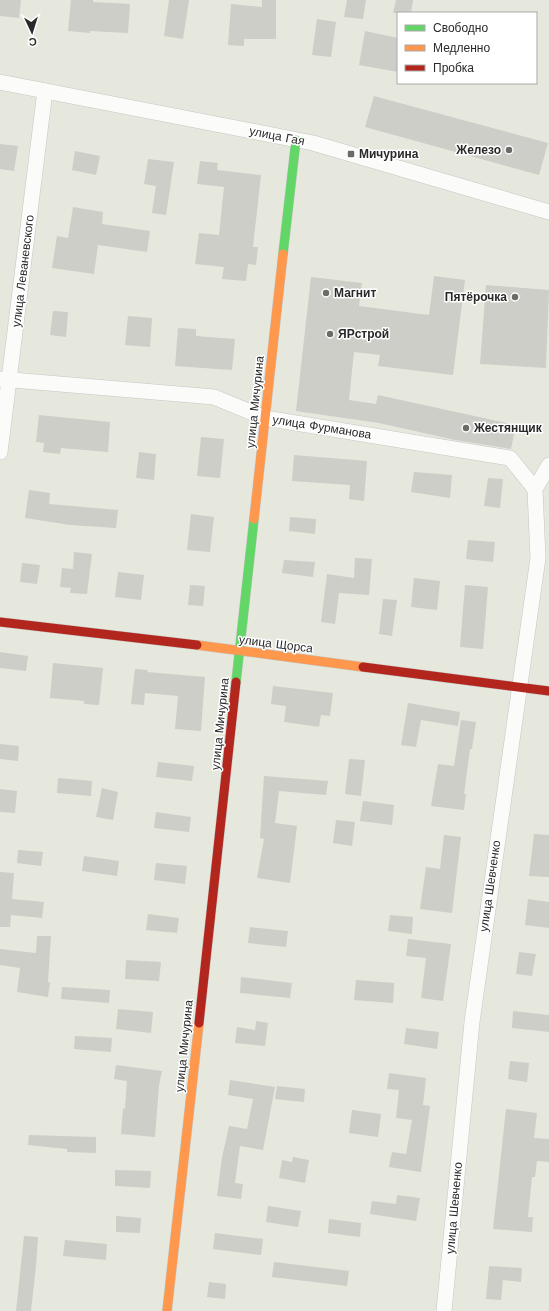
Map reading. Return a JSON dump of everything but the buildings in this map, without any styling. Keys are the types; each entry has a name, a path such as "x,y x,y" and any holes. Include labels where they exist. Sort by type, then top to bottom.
{"street":[{"name":"улица Гая","path":"0,82 296,140 549,212"},
{"name":"улица Леваневского","path":"0,452 4,379 45,91"},
{"name":"улица Мичурина","path":"167,1311 296,140"},
{"name":"улица Фурманова","path":"4,379 214,397 265,418 510,458 536,489"},
{"path":"536,489 549,465"},
{"name":"улица Шевченко","path":"444,1311 472,1022 518,687 538,558 536,489"},
{"name":"улица Щорса","path":"0,622 549,691"}],"traffic: fast":[{"path":"283,254 296,140"},
{"path":"236,682 254,519"}],"traffic: slow":[{"path":"254,519 283,254"},
{"path":"197,645 363,667"},
{"path":"167,1311 199,1023"}],"traffic: jam":[{"path":"0,622 197,645"},
{"path":"363,667 549,691"},
{"path":"199,1023 236,682"}],"place":[{"name":"Железо","path":"509,150"},
{"name":"Мичурина","path":"351,154"},
{"name":"Магнит","path":"326,293"},
{"name":"Пятёрочка","path":"515,297"},
{"name":"ЯРстрой","path":"330,334"},
{"name":"Жестянщик","path":"466,428"}]}
